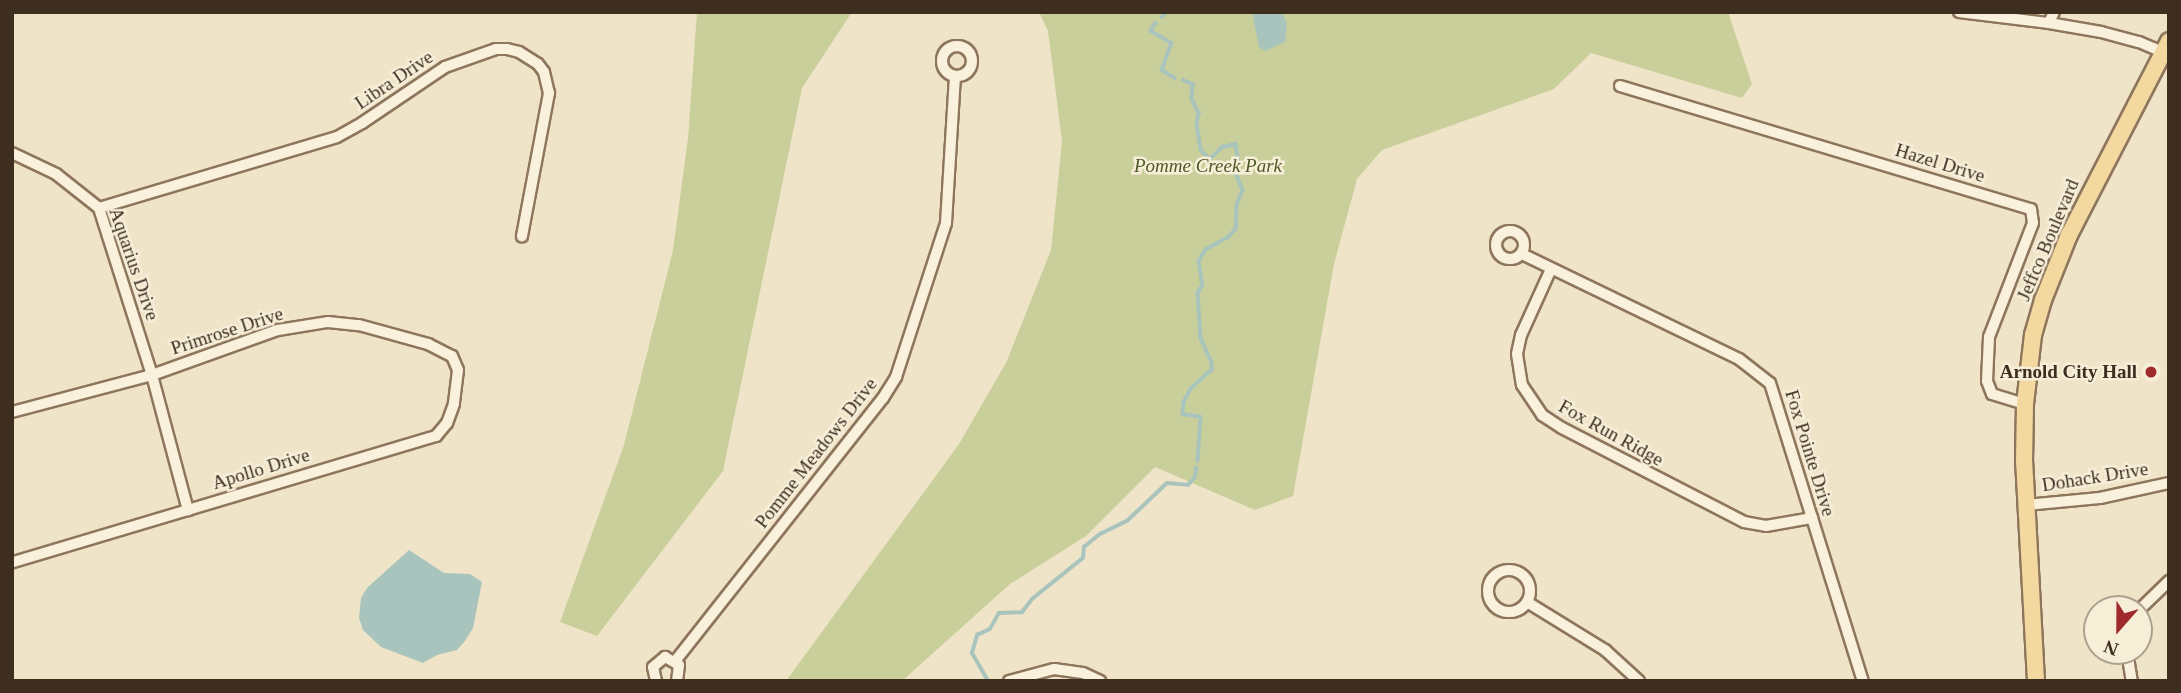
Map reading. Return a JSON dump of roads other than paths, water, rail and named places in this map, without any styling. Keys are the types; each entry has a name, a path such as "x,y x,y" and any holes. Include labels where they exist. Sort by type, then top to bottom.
{"main road":[{"name":"Jeffco Boulevard","path":"2036,681 2026,505 2025,404 2033,335 2056,264 2166,47"}],"street":[{"path":"1959,12 2049,23 2166,47"},
{"path":"2049,23 2054,12"},
{"name":"Libra Drive","path":"99,208 337,136 362,123 444,67 496,49 507,49 538,64 548,83 549,93 522,236"},
{"name":"Pomme Meadows Drive","path":"656,681 652,673 655,662 665,657 676,660 883,398 896,377 946,223 955,76"},
{"name":"Hazel Drive","path":"1620,86 2031,209 2033,223 1989,337 1987,381 1992,394 2025,404"},
{"name":"Aquarius Drive","path":"12,153 56,174 99,208 152,375 188,509"},
{"name":"Fox Pointe Drive","path":"1521,254 1740,359 1770,383 1863,681"},
{"name":"Fox Run Ridge","path":"1551,269 1521,335 1517,354 1522,385 1542,415 1605,451 1744,522 1766,526 1812,518"},
{"name":"Primrose Drive","path":"12,412 152,375 278,330 328,322 382,331 428,344 453,356"},
{"name":"Apollo Drive","path":"12,562 436,436 447,423 456,394 458,370 453,356"},
{"name":"Dohack Drive","path":"2026,505 2100,498 2169,482"},
{"path":"1512,570 1524,576 1530,589 1527,602 1510,612 1496,608 1488,597 1493,577 1512,570"},
{"path":"2153,596 2169,581"},
{"path":"1527,602 1605,650 1639,681"},
{"path":"676,660 681,670 677,681"},
{"path":"1009,681 1054,668 1083,673 1100,681"}],"water":[{"path":"1252,12 1282,12 1287,24 1285,42 1265,51 1259,47"},
{"path":"409,550 444,573 470,574 482,582 473,628 465,641 457,650 437,655 423,663 381,647 363,630 359,618 361,598 367,588"}],"waterway":[{"path":"1162,17 1166,12"},
{"path":"1156,23 1151,31 1172,43 1162,70 1175,78"},
{"path":"1183,80 1193,84 1192,99 1199,113 1197,124 1201,150 1210,159 1222,147 1236,144 1239,165 1236,173 1243,190 1237,205 1236,229 1229,237 1206,250 1199,261 1203,285 1198,293 1201,338 1212,363 1212,370 1191,389 1184,402 1183,414 1201,417 1198,461"},
{"path":"988,681 972,653 977,635 990,629 999,613 1022,612 1032,599 1083,558 1084,547 1100,534 1127,521 1167,483 1188,485 1195,477 1196,468"}],"place":[{"name":"Arnold City Hall","path":"2151,372"}],"park label":[{"name":"Pomme Creek Park","path":"1208,166"}]}
